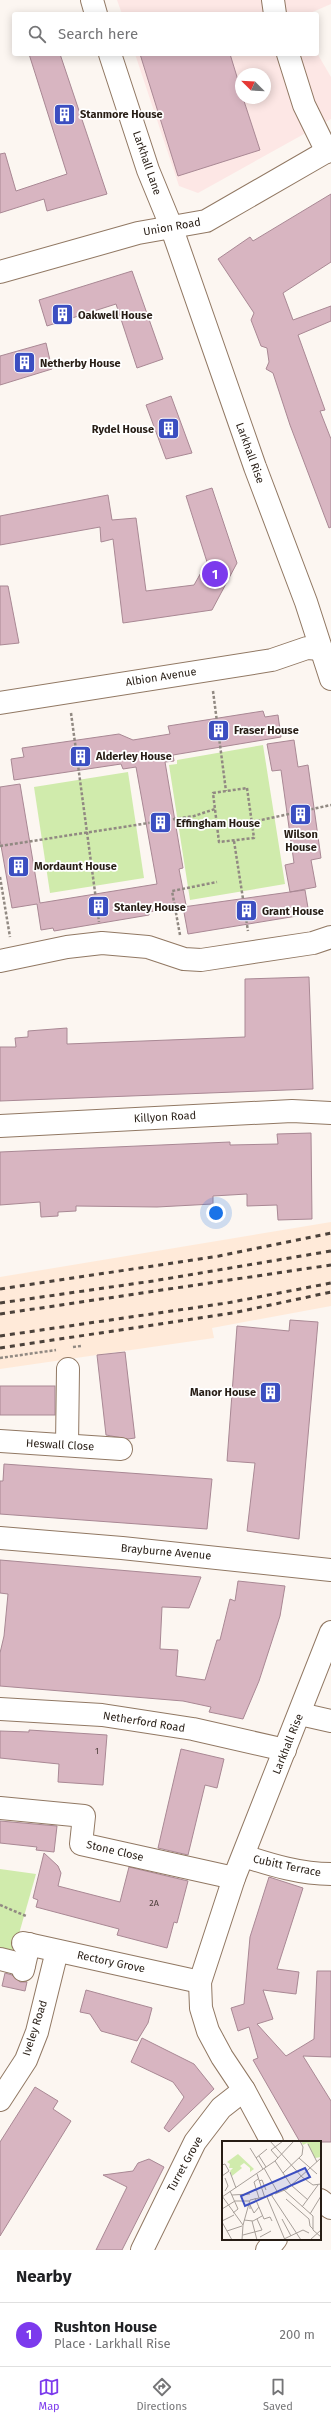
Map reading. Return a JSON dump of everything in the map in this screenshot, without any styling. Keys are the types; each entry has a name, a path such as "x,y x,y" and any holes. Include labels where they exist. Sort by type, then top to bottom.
{"street":[{"path":"92,0 95,12"},
{"path":"273,0 276,12"},
{"name":"Larkhall Lane","path":"111,56 148,170 171,226"},
{"path":"289,56 304,105 329,150"},
{"name":"Union Road","path":"0,272 138,233 213,218 329,150"},
{"name":"Larkhall Rise","path":"171,226 326,647 331,679"},
{"name":"Albion Avenue","path":"0,703 272,660 307,648 326,647"},
{"path":"7,960 67,947 102,943 148,947 184,959 201,960 313,943 331,937"},
{"name":"Killyon Road","path":"0,1126 292,1111 331,1113"},
{"path":"67,1359 67,1445"},
{"name":"Heswall Close","path":"0,1441 121,1448"},
{"name":"Brayburne Avenue","path":"0,1538 159,1551 331,1570"},
{"name":"Larkhall Rise","path":"244,1856 331,1632"},
{"name":"Netherford Road","path":"0,1709 102,1715 193,1730 285,1750"},
{"path":"300,1714 331,1720"},
{"name":"Stone Close","path":"0,1808 84,1816 81,1844 234,1878"},
{"path":"244,1856 234,1878 200,1982 201,2008 208,2031 222,2058 244,2090 271,2141"},
{"name":"Cubitt Terrace","path":"244,1856 302,1871 331,1874"},
{"name":"Rectory Grove","path":"0,1959 23,1968 26,1944 200,1982"},
{"name":"Iveley Road","path":"0,2100 26,2060 36,2032 57,1951"},
{"name":"Turret Grove","path":"142,2250 173,2183 195,2142 216,2113 244,2090"},
{"path":"321,2201 331,2208"},
{"path":"267,2250 275,2240"}],"path":[{"path":"214,669 213,690 226,791"},
{"path":"78,690 71,714 102,943"},
{"path":"247,788 254,838 219,842 212,793 226,791 247,788"},
{"path":"252,822 331,806"},
{"path":"0,846 194,816 215,809"},
{"path":"234,841 252,952"},
{"path":"0,877 7,960"},
{"path":"184,959 172,891 217,882"},
{"path":"67,1359 81,1346"},
{"path":"0,1358 59,1350"},
{"path":"0,1905 26,1916"}],"shaded area":[{"path":"117,0 331,0 331,4 313,12 121,12"},
{"path":"136,56 319,56 331,77 331,119 198,193 179,186"},
{"path":"331,1222 331,1306 212,1328 214,1338 0,1369 0,1277"}],"green space":[{"path":"263,745 285,884 190,900 169,765 177,764 177,760"},
{"path":"128,772 144,878 50,893 34,787"},
{"path":"0,1869 36,1874 9,1969 0,1967"}],"building":[{"name":"Stanmore House","path":"30,56 61,56 107,194 47,211 44,199 0,213 0,154 5,153 16,191 67,174"},
{"path":"141,56 231,56 235,70 235,104 245,104 260,150 178,176"},
{"path":"331,194 331,262 283,293 293,320 331,306 331,321 298,335 325,410 320,411 331,439 331,527 329,528 290,425 273,373 266,369 269,362 267,348 261,346 251,320 254,313 218,259 250,237 253,241"},
{"name":"Oakwell House","path":"132,271 163,359 137,368 116,304 47,326 39,300"},
{"name":"Netherby House","path":"46,343 52,369 0,385 0,356"},
{"name":"Rydel House","path":"171,396 192,453 166,459 146,405"},
{"path":"212,488 237,563 212,610 123,623 113,539 101,542 100,527 0,545 0,516 108,495 112,520 136,518 146,591 194,585 207,562 186,496"},
{"path":"0,586 8,586 19,643 0,645"},
{"path":"263,711 265,717 278,715 281,737 173,755 174,761 165,762 183,868 179,869 186,905 149,912 149,915 54,931 53,928 41,930 37,904 12,908 0,840 0,787 20,784 40,903 157,884 136,767 123,769 121,764 14,780 11,759 24,757 22,748 119,734 133,740 170,734 168,726"},
{"name":"Wilson House","path":"294,740 298,767 308,765 321,858 311,860 316,887 290,892 285,865 294,863 281,770 272,771 267,744"},
{"name":"Grant House","path":"305,890 309,914 188,934 183,907"},
{"path":"309,977 313,1089 0,1101 0,1047 16,1047 15,1038 28,1037 28,1031 67,1028 67,1044 245,1037 245,979"},
{"path":"311,1133 312,1219 278,1220 277,1205 247,1206 247,1194 213,1196 213,1204 157,1207 76,1206 76,1211 58,1212 58,1216 41,1217 40,1202 0,1205 0,1152 230,1142 230,1145 278,1144 277,1134"},
{"name":"Manor House","path":"290,1320 318,1322 299,1539 247,1531 255,1463 227,1461 237,1326 289,1331"},
{"path":"125,1352 135,1438 128,1439 106,1435 97,1355"},
{"path":"0,1386 55,1386 55,1415 0,1415"},
{"path":"4,1464 212,1479 207,1529 0,1514 0,1481 3,1481"},
{"path":"0,1560 201,1577 189,1608 162,1607 160,1649 178,1650 176,1676 205,1680 217,1640 220,1640 230,1599 235,1601 238,1581 285,1586 280,1616 259,1681 243,1719 209,1712 211,1707 183,1701 0,1686 0,1653 4,1636 8,1594 0,1593"},
{"path":"29,1730 107,1735 103,1785 58,1782 59,1764 0,1758 0,1731 29,1732"},
{"path":"181,1749 224,1759 217,1788 205,1785 188,1855 158,1848"},
{"path":"0,1821 57,1826 54,1852 36,1850 37,1847 0,1843"},
{"path":"44,1853 58,1866 61,1873 58,1886 120,1902 129,1867 188,1881 177,1923 174,1922 167,1948 117,1935 119,1929 36,1907 38,1900 33,1898"},
{"path":"269,1877 303,1888 277,1969 299,1972 296,1994 263,1990 273,2019 257,2024 286,2056 314,2039 317,1971 331,1971 331,2057 303,2056 331,2101 331,2142 299,2141 253,2060 258,2058 249,2027 238,2031 231,2008 244,2004 250,1937"},
{"path":"5,1973 12,1975 20,1982 27,1982 25,1991 2,1986"},
{"path":"86,1990 152,2008 148,2023 137,2041 101,2031 90,2014 80,2012"},
{"path":"142,2038 194,2064 214,2089 169,2132 164,2128 184,2097 173,2082 131,2062"},
{"path":"35,2087 58,2101 53,2109 71,2121 0,2236 0,2142"},
{"path":"149,2159 164,2167 122,2250 96,2250 127,2187 103,2175 133,2171 138,2163"}],"railway":[{"path":"0,1289 219,1256 331,1233"},
{"path":"0,1303 153,1281 331,1251"},
{"path":"0,1314 331,1265"},
{"path":"0,1336 227,1303 331,1283"},
{"path":"0,1348 233,1313 331,1292"}],"place":[{"name":"Stanmore House","path":"64,114"},
{"name":"Oakwell House","path":"63,315"},
{"name":"Netherby House","path":"25,363"},
{"name":"Rydel House","path":"169,429"},
{"name":"Rushton House","path":"215,574"},
{"name":"Fraser House","path":"218,730"},
{"name":"Alderley House","path":"80,756"},
{"name":"Wilson House","path":"301,814"},
{"name":"Effingham House","path":"161,823"},
{"name":"Mordaunt House","path":"19,866"},
{"name":"Stanley House","path":"99,907"},
{"name":"Grant House","path":"246,911"},
{"name":"Manor House","path":"271,1392"}]}
